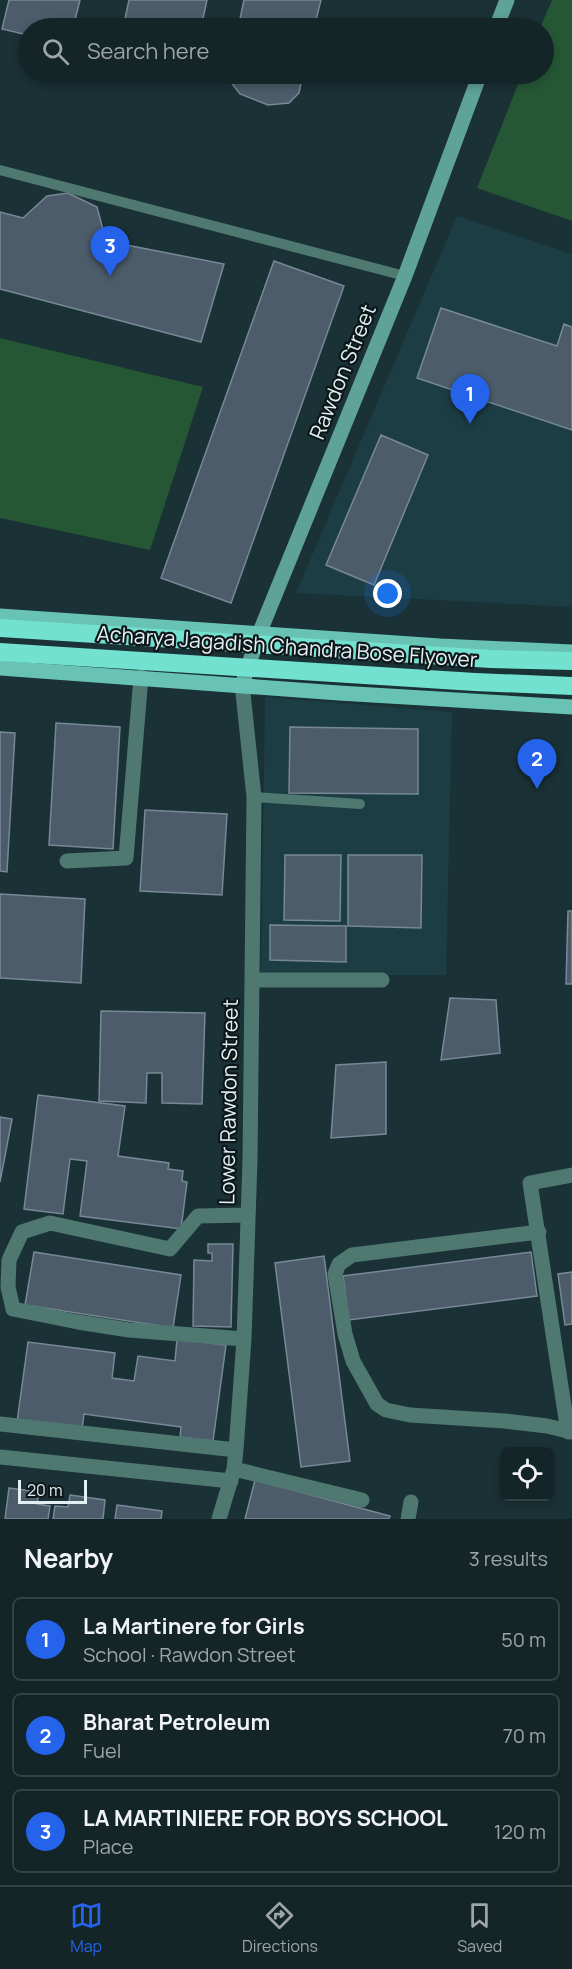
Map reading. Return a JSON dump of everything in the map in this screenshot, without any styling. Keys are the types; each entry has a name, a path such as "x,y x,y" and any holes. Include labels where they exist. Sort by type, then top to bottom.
{"highway":[{"name":"Acharya Jagadish Chandra Bose Flyover","path":"0,628 479,658 572,661"},
{"name":"Acharya Jagadish Chandra Bose Flyover","path":"0,652 572,686"}],"main road":[{"path":"0,615 440,646 572,652"},
{"path":"0,668 242,684 339,693 572,707"}],"street":[{"path":"500,18 507,0"},
{"name":"Rawdon Street","path":"242,684 259,633 405,276 476,84"},
{"path":"67,861 126,858 141,677"},
{"name":"Lower Rawdon Street","path":"219,1519 232,1475 236,1450 244,1339 248,1215 254,797 242,684"},
{"path":"253,980 382,980"},
{"path":"539,1232 352,1255 339,1264 335,1274 345,1334 353,1361 377,1404 386,1410 410,1415 505,1421 547,1426 570,1432 539,1232 530,1183 572,1175"},
{"path":"244,1339 129,1329 13,1309 9,1287 9,1260 22,1232 50,1223 170,1249 198,1216 248,1215"},
{"path":"0,1424 236,1450"},
{"path":"0,1457 232,1475 362,1500"},
{"path":"408,1519 411,1502"}],"lane":[{"path":"0,170 405,276"},
{"path":"254,797 360,804"}],"shaded area":[{"path":"457,216 572,254 572,607 296,593"},
{"path":"265,697 452,712 446,975 261,975"}],"green space":[{"path":"552,0 572,0 572,221 477,188 518,84 554,84 554,18 544,18"},
{"path":"0,338 203,387 150,550 0,518"}],"building":[{"path":"9,0 80,0 76,18 18,18 18,33 2,29"},
{"path":"129,0 207,0 203,18 125,18"},
{"path":"244,0 321,0 316,18 240,18"},
{"path":"232,84 301,84 299,93 289,103 268,105 240,94"},
{"path":"68,193 97,207 106,241 224,264 201,342 0,289 0,212 23,218 47,196"},
{"path":"274,261 344,286 231,603 161,578"},
{"path":"441,308 557,346 564,324 572,327 572,430 417,378"},
{"path":"381,435 428,455 374,585 326,565"},
{"path":"56,723 120,727 113,849 49,845"},
{"path":"290,727 418,729 418,794 289,793"},
{"path":"0,732 15,733 7,872 0,871"},
{"path":"145,810 227,814 222,895 140,891"},
{"path":"285,855 341,855 340,921 284,920"},
{"path":"348,855 422,855 421,928 348,926"},
{"path":"0,894 85,899 81,983 0,978"},
{"path":"568,911 572,911 572,984 566,984"},
{"path":"270,925 346,926 346,962 270,960"},
{"path":"450,998 496,1000 500,1053 441,1060"},
{"path":"101,1011 205,1013 202,1104 162,1103 162,1073 147,1073 146,1103 99,1101"},
{"path":"386,1062 386,1134 331,1138 336,1065"},
{"path":"38,1095 125,1106 118,1156 169,1163 168,1169 183,1171 182,1181 187,1182 181,1229 80,1216 87,1161 70,1159 63,1214 24,1209"},
{"path":"0,1117 12,1119 0,1182"},
{"path":"208,1244 233,1244 231,1327 193,1326 194,1260 212,1261 212,1253 208,1253"},
{"path":"34,1252 181,1275 173,1328 25,1305"},
{"path":"531,1252 537,1296 349,1320 343,1276"},
{"path":"324,1256 350,1461 301,1467 275,1263"},
{"path":"572,1272 572,1324 565,1325 558,1274"},
{"path":"177,1339 226,1345 213,1441 180,1437 181,1427 84,1414 82,1430 17,1422 28,1342 115,1353 112,1378 134,1381 138,1356 175,1361"},
{"path":"255,1480 390,1516 389,1519 245,1519"},
{"path":"9,1488 39,1492 37,1504 50,1506 48,1519 5,1519"},
{"path":"70,1495 105,1500 103,1519 53,1519 55,1506 68,1507"},
{"path":"117,1505 162,1511 161,1519 115,1519"}],"place":[{"name":"LA MARTINIERE FOR BOYS SCHOOL","path":"110,276"},
{"name":"La Martinere for Girls","path":"470,424"},
{"name":"Bharat Petroleum","path":"537,789"}]}
